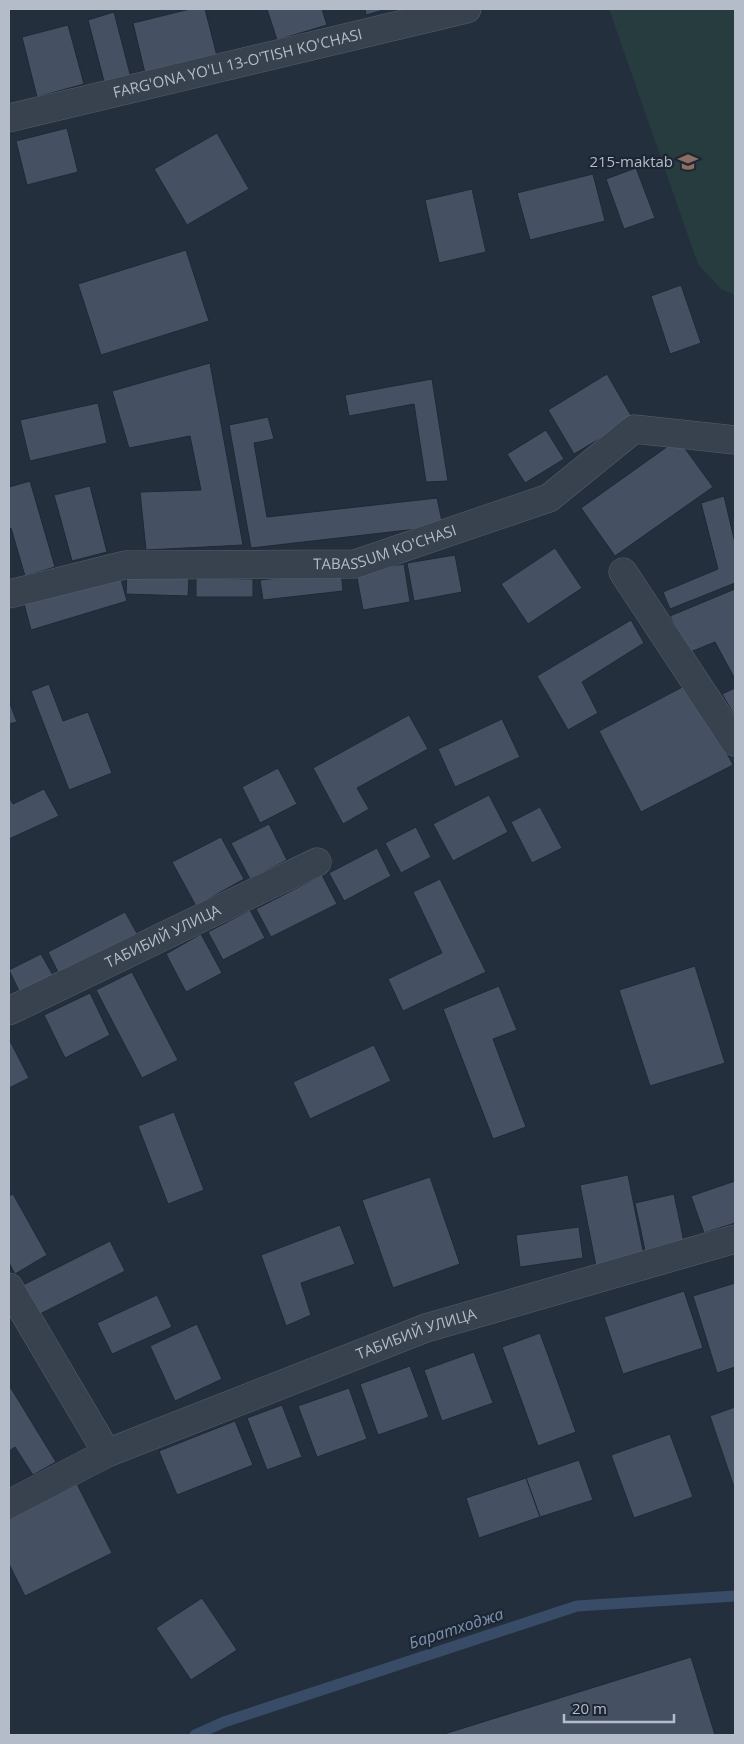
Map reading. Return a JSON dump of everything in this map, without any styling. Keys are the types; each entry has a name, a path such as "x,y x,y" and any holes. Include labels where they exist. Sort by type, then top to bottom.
{"street":[{"name":"FARG'ONA YO'LI 13-O'TISH KO'CHASI","path":"9,118 467,9"},
{"name":"TABASSUM KO'CHASI","path":"9,594 125,565 355,564 549,498 634,429 735,440"},
{"path":"623,572 735,742"},
{"name":"ТАБИБИЙ УЛИЦА","path":"9,1011 317,862"},
{"name":"ТАБИБИЙ УЛИЦА","path":"9,1504 108,1453 426,1328 735,1239"},
{"path":"9,1287 108,1453"}],"green space":[{"name":"215-maktab","path":"609,9 735,9 735,295 721,289 698,264"}],"building":[{"path":"190,9 205,9 217,56 145,73 133,23"},
{"path":"267,9 322,9 327,25 277,40"},
{"path":"365,9 387,9 366,15"},
{"path":"114,12 131,78 105,85 88,20"},
{"path":"68,25 84,84 37,97 22,37"},
{"path":"67,128 78,172 27,185 16,141"},
{"path":"217,133 249,189 187,225 154,169"},
{"path":"636,168 655,218 624,229 606,179"},
{"path":"593,174 605,221 530,240 517,193"},
{"path":"472,189 486,252 439,263 425,200"},
{"path":"186,250 209,321 101,355 78,284"},
{"path":"681,285 701,343 670,354 651,296"},
{"path":"210,363 243,545 146,550 140,492 201,490 190,436 129,448 112,391"},
{"path":"607,374 633,419 574,454 548,410"},
{"path":"432,379 448,481 426,482 414,404 349,416 345,395"},
{"path":"98,403 107,443 30,461 20,420"},
{"path":"268,417 274,439 254,443 267,517 437,498 443,526 251,548 229,425"},
{"path":"546,430 564,459 525,483 507,454"},
{"path":"678,439 713,487 615,556 581,508"},
{"path":"30,481 55,567 25,576 11,528 9,529 9,487"},
{"path":"90,486 107,552 72,561 54,495"},
{"path":"724,496 735,543 735,583 670,609 663,592 718,569 701,503"},
{"path":"555,548 582,588 528,624 501,584"},
{"path":"455,555 462,592 414,601 407,563"},
{"path":"404,564 410,602 363,610 356,572"},
{"path":"341,571 343,591 263,600 260,580"},
{"path":"119,572 127,601 31,630 23,600"},
{"path":"127,574 189,576 188,596 126,594"},
{"path":"196,578 253,579 253,597 196,597"},
{"path":"735,589 735,679 715,642 688,653 670,616"},
{"path":"631,620 644,643 582,682 598,713 568,730 537,676"},
{"path":"690,683 733,765 641,812 599,731"},
{"path":"49,684 63,721 88,712 112,773 69,790 31,691"},
{"path":"735,688 735,716 722,694"},
{"path":"9,701 17,722 9,724"},
{"path":"409,715 428,749 357,788 369,809 343,824 313,768"},
{"path":"502,719 520,757 455,787 438,749"},
{"path":"278,768 297,804 260,823 242,787"},
{"path":"44,789 59,816 9,839 9,797 13,804"},
{"path":"489,795 508,832 453,861 433,824"},
{"path":"540,807 562,848 532,863 511,822"},
{"path":"269,824 287,860 250,879 231,843"},
{"path":"416,827 431,857 401,873 385,843"},
{"path":"221,837 244,879 196,906 172,862"},
{"path":"377,848 391,876 344,901 329,873"},
{"path":"322,875 337,904 271,937 256,909"},
{"path":"440,879 486,972 403,1011 388,979 442,953 413,892"},
{"path":"250,910 265,938 223,960 208,932"},
{"path":"125,912 138,935 60,976 48,952"},
{"path":"201,934 222,973 186,992 166,954"},
{"path":"41,954 55,979 22,997 9,970"},
{"path":"695,966 725,1063 650,1086 619,990"},
{"path":"132,972 178,1060 142,1078 96,990"},
{"path":"499,986 517,1030 493,1039 526,1127 493,1139 443,1009"},
{"path":"90,993 110,1035 65,1058 44,1015"},
{"path":"9,1039 29,1078 9,1088"},
{"path":"374,1045 391,1081 310,1119 293,1082"},
{"path":"174,1112 204,1190 168,1204 138,1126"},
{"path":"628,1175 644,1256 596,1266 580,1185"},
{"path":"430,1177 460,1264 393,1288 362,1200"},
{"path":"735,1181 735,1223 704,1233 691,1196"},
{"path":"13,1194 47,1255 15,1274 9,1263 9,1196"},
{"path":"674,1194 685,1247 646,1255 635,1203"},
{"path":"340,1225 355,1264 301,1283 311,1315 286,1326 261,1255"},
{"path":"579,1227 583,1258 520,1267 516,1235"},
{"path":"110,1241 125,1271 38,1315 23,1285"},
{"path":"735,1283 735,1367 717,1373 693,1296"},
{"path":"684,1291 703,1348 623,1374 604,1317"},
{"path":"157,1295 172,1327 112,1354 97,1323"},
{"path":"197,1324 222,1379 175,1401 150,1346"},
{"path":"540,1333 576,1432 538,1446 502,1347"},
{"path":"474,1352 493,1403 442,1421 424,1370"},
{"path":"410,1366 429,1417 378,1435 360,1384"},
{"path":"9,1385 56,1462 33,1475 15,1447 9,1451"},
{"path":"349,1388 367,1439 317,1457 298,1406"},
{"path":"282,1405 302,1457 267,1470 247,1418"},
{"path":"735,1407 735,1490 710,1416"},
{"path":"235,1421 253,1465 177,1495 159,1451"},
{"path":"670,1434 693,1497 634,1518 611,1455"},
{"path":"579,1460 593,1500 540,1517 526,1478"},
{"path":"526,1478 540,1517 479,1538 466,1498"},
{"path":"77,1484 112,1553 25,1596 9,1564 9,1519"},
{"path":"202,1598 237,1650 191,1680 156,1628"},
{"path":"691,1657 715,1735 441,1735"}],"waterway":[{"name":"Баратходжа","path":"195,1735 224,1722 577,1606 735,1596"}],"place":[{"name":"215-maktab","path":"688,162"}]}
